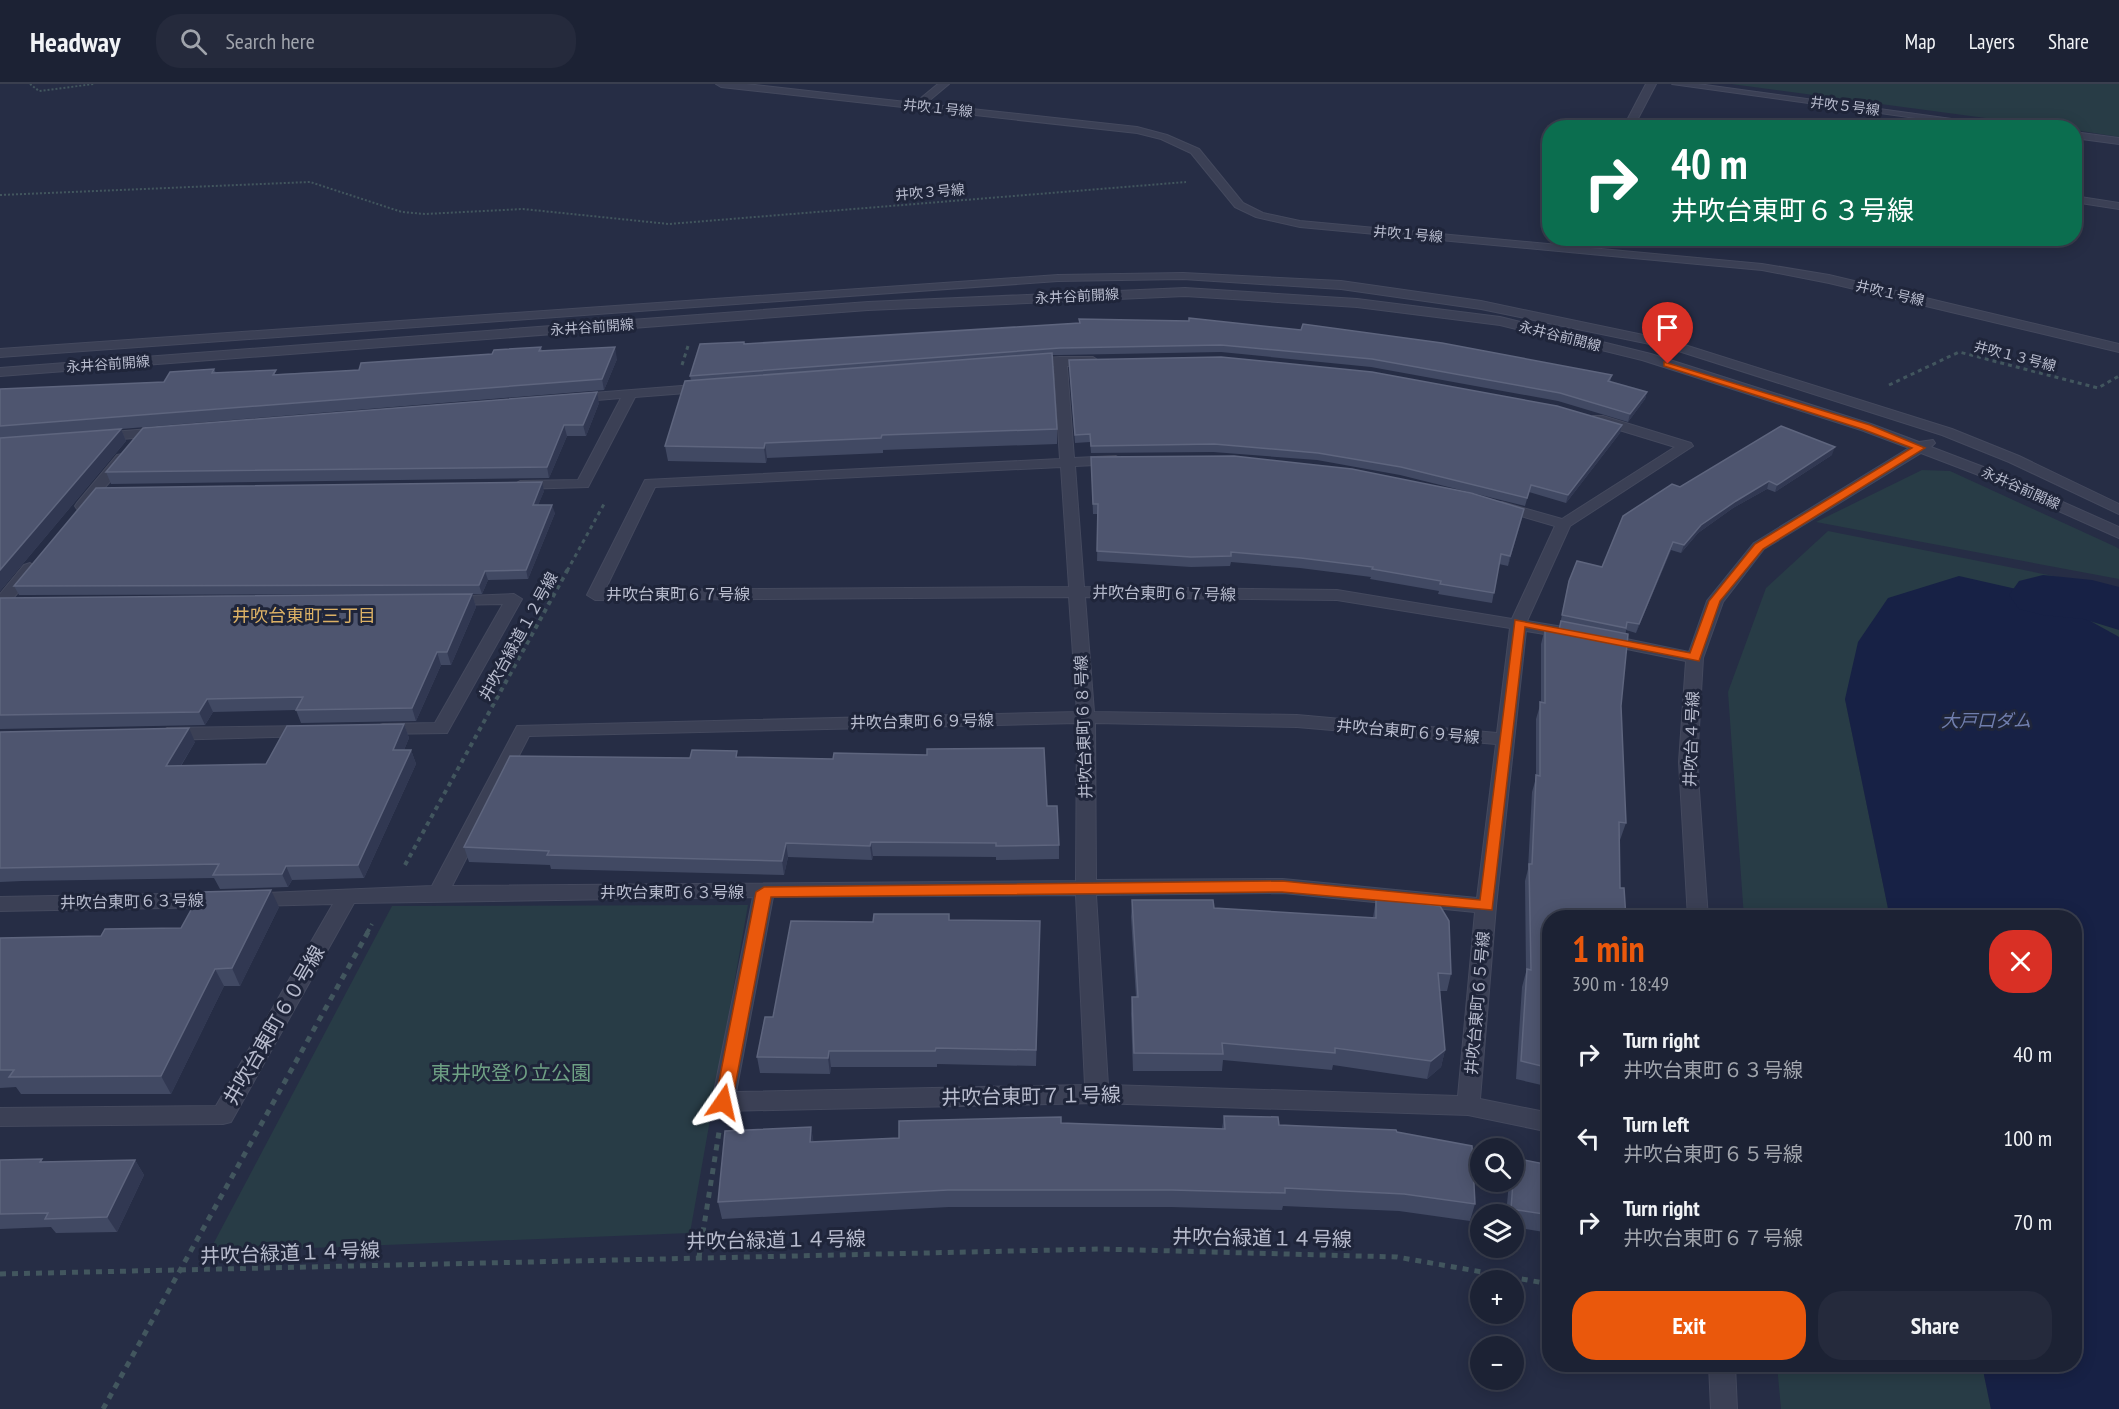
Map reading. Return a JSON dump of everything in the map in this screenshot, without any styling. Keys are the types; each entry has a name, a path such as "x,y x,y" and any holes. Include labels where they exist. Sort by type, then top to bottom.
{"street":[{"name":"井吹１号線","path":"722,84 1137,130 1164,137 1195,151 1239,205 1260,214 1300,224 1542,242"},
{"path":"918,105 944,84"},
{"path":"1632,120 1651,84"},
{"name":"井吹５号線","path":"1677,84 1952,120"},
{"path":"2082,136 2119,141"},
{"path":"2082,201 2119,206"},
{"name":"井吹１号線","path":"1583,246 1762,267 1829,279 2119,348"},
{"name":"永井谷前開線","path":"0,353 1046,279 1183,276 1341,285 1481,305 1672,345 1947,432 2014,459 2119,510"},
{"name":"永井谷前開線","path":"0,372 868,306 1185,292 1357,303 1500,321 1646,357 1866,427 1981,471 2119,533"},
{"path":"1012,365 1106,360"},
{"name":"井吹台東町６８号線","path":"1060,361 1069,460 1075,592 1086,717 1086,888 1097,1094"},
{"path":"558,400 717,387"},
{"path":"500,485 583,484 630,394"},
{"path":"1484,500 1564,524 1686,446 1579,413"},
{"path":"83,438 178,430"},
{"name":"井吹台４号線","path":"1697,910 1688,762 1695,658 1715,601 1759,546 1947,432"},
{"path":"74,516 142,433"},
{"name":"井吹台東町６７号線","path":"1127,460 1069,460 650,483 595,595 1075,592 1337,595 1519,622 1695,658"},
{"path":"96,489 119,489"},
{"name":"井吹台東町６５号線","path":"1468,1106 1486,906 1519,622 1564,524"},
{"path":"0,603 38,559"},
{"path":"370,731 441,729 514,599 431,600"},
{"path":"0,603 25,602"},
{"name":"井吹台東町６９号線","path":"438,893 523,730 1086,717 1298,721 1504,739"},
{"path":"155,734 322,732"},
{"name":"井吹台東町６３号線","path":"0,904 438,893 1282,886 1486,906"},
{"path":"723,1102 764,892"},
{"name":"井吹台東町６０号線","path":"0,1117 223,1115 347,897"},
{"name":"井吹台東町７１号線","path":"723,1102 1097,1094 1468,1106 1542,1121"},
{"path":"1722,1372 1725,1409"}],"path":[{"path":"30,84 39,91 94,84"},
{"name":"井吹３号線","path":"0,195 310,182 402,212 425,214 522,209 669,224 1219,180"},
{"path":"670,390 675,384 697,319"},
{"name":"井吹１３号線","path":"1886,387 1959,352 2098,388 2119,376"},
{"name":"井吹台緑道１２号線","path":"103,1409 607,500"},
{"path":"699,1257 723,1102"},
{"name":"井吹台緑道１４号線","path":"0,1275 699,1257 1101,1250 1397,1257 1542,1283"}],"green space":[{"path":"1731,84 2119,84 2119,137 2082,131 2082,120 2000,120"},
{"path":"1922,470 1950,471 2116,547 2119,549 2119,579 1816,522"},
{"path":"1828,531 2119,589 2119,637 2043,595 1845,699 1888,910 1743,910 1728,692 1766,588"},
{"name":"東井吹登り立公園","path":"748,905 690,1233 209,1252 392,906"},
{"path":"1778,1372 1983,1372 1991,1409 1781,1409"}],"water":[{"name":"大戸口ダム","path":"1959,576 2043,595 2119,637 2119,1409 1991,1409 1983,1372 2082,1372 2082,910 1888,910 1845,699 1858,642 1888,598"}],"building":[{"path":"1189,318 1301,330 1303,324 1442,343 1612,375 1608,381 1647,392 1630,414 1560,393 1372,359 1221,345 1060,348 690,376 700,344 744,342 744,344 1080,323 1079,319 1189,321"},
{"path":"541,347 539,351 615,347 602,379 0,426 0,389 164,382 170,372 214,369 212,373 276,370 273,375 359,370 361,363 492,354 494,350"},
{"path":"1052,353 1057,429 882,435 881,438 765,443 764,448 665,446 685,381"},
{"path":"1221,357 1372,372 1557,406 1622,425 1568,495 1531,485 1527,498 1401,467 1318,453 1214,444 1091,446 1090,434 1075,435 1069,360"},
{"path":"597,392 583,425 564,425 547,467 106,472 143,428"},
{"path":"1781,426 1835,447 1777,485 1769,481 1736,501 1701,525 1684,545 1673,542 1639,624 1627,622 1626,628 1562,615 1569,581 1577,561 1602,567 1623,516 1672,484 1680,487"},
{"path":"121,429 0,570 0,438"},
{"path":"1234,456 1352,469 1471,493 1524,509 1510,556 1501,554 1494,593 1440,584 1441,581 1372,569 1373,567 1301,558 1231,552 1231,556 1191,557 1097,551 1098,504 1093,504 1091,457"},
{"path":"542,482 533,505 552,505 526,570 485,571 479,585 14,586 96,488"},
{"path":"472,594 447,652 437,652 412,708 296,710 303,697 207,699 199,712 0,715 0,598"},
{"path":"1561,621 1628,634 1621,706 1626,823 1619,822 1620,888 1624,888 1625,910 1542,910 1542,1066 1521,1061 1527,969 1531,970 1529,864 1532,864 1536,775 1540,776 1540,702 1545,703 1545,628 1559,630"},
{"path":"404,724 393,750 411,750 358,865 286,866 282,874 213,875 219,864 0,868 0,732 189,728 166,766 266,764 287,726"},
{"path":"1044,748 1047,806 1057,806 1059,845 996,846 996,843 871,842 870,846 786,843 782,861 547,855 549,851 464,847 510,756 690,758 692,750 737,751 736,757 833,759 834,753 927,755 927,749"},
{"path":"271,890 232,968 215,969 161,1076 9,1077 14,1070 0,1070 0,938 101,936 105,929 181,928 201,892"},
{"path":"1376,899 1440,906 1449,921 1451,974 1438,973 1445,1050 1431,1061 1335,1048 1335,1053 1222,1043 1223,1054 1134,1053 1132,997 1138,997 1132,900 1213,900 1214,908 1376,918"},
{"path":"874,914 949,914 949,920 1040,921 1036,1050 936,1048 935,1051 829,1051 828,1058 757,1057 765,1017 773,1017 791,921 873,922"},
{"path":"1224,1116 1278,1117 1279,1125 1396,1130 1470,1146 1470,1192 1474,1192 1475,1204 1404,1194 1285,1188 1285,1193 1172,1190 948,1190 718,1202 725,1131 811,1127 810,1142 899,1138 899,1121 1061,1117 1061,1123 1225,1129"},
{"path":"42,1159 40,1162 135,1160 107,1217 45,1219 48,1213 0,1214 0,1160"},
{"path":"1524,1160 1542,1163 1542,1214 1524,1211 1524,1204 1511,1204 1512,1192 1524,1192"}],"waterway":[{"path":"2043,595 2092,600 2119,609"}],"district":[{"name":"井吹台東町三丁目","path":"304,616"}],"route":[{"path":"723,1102 764,892 1282,886 1486,906 1519,622 1695,658 1715,601 1759,546 1920,448 1866,427 1668,364"}]}
